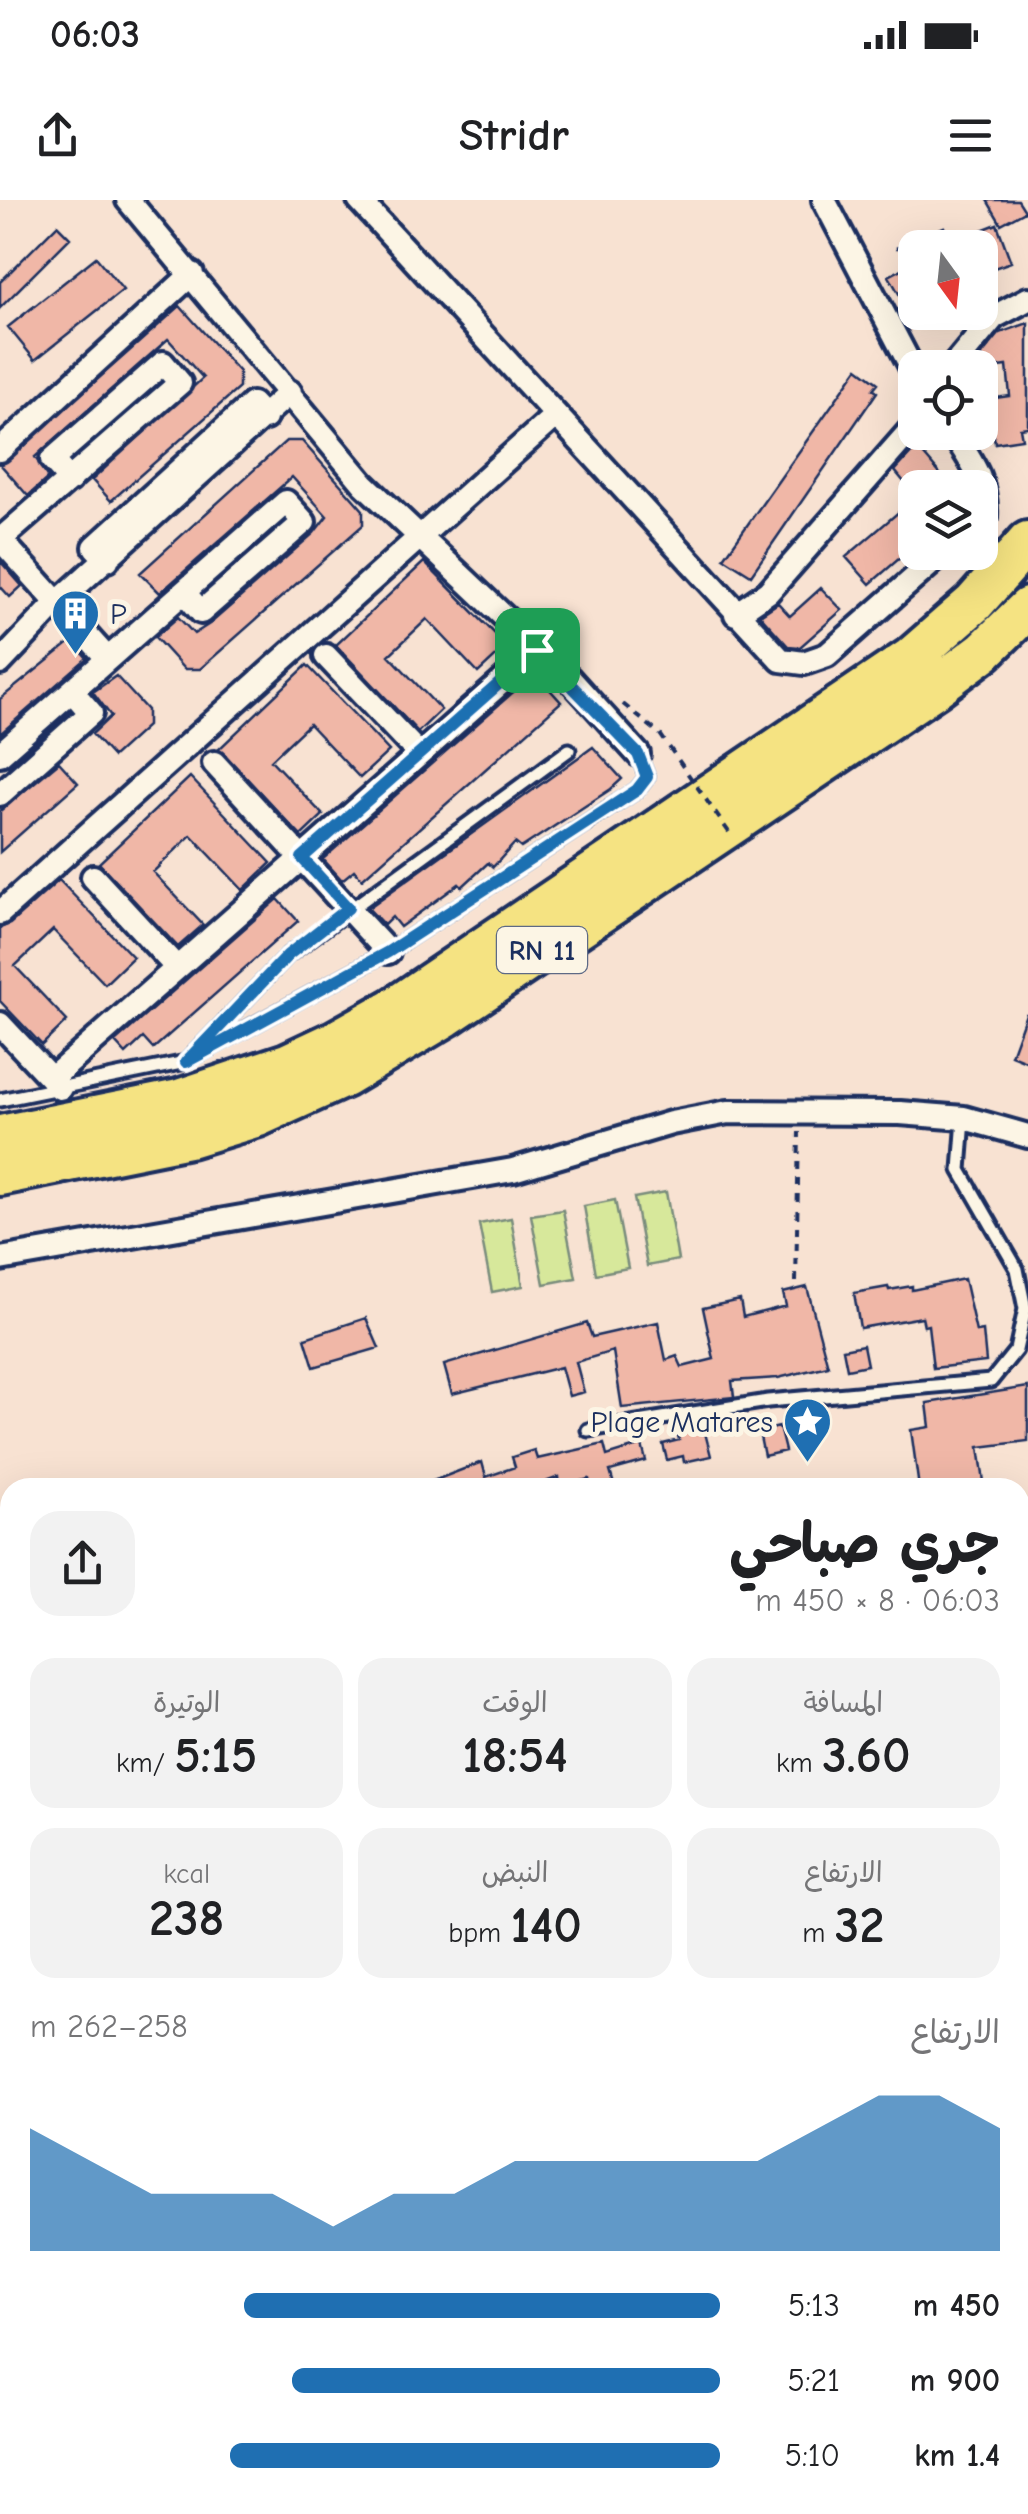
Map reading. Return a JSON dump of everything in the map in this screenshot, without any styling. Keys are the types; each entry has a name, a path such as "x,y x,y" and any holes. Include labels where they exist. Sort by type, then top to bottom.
{"highway":[{"name":"RN 11","path":"0,1136 132,1111 226,1087 287,1064 393,1010 912,658 974,603 1028,542"},
{"name":"RN 11","path":"0,1175 189,1137 258,1116 344,1077 446,1016 936,687 984,651 1028,608"}],"street":[{"path":"128,200 364,484 537,650 638,754"},
{"path":"358,200 781,660 804,662 827,655 924,570"},
{"path":"824,200 902,350"},
{"path":"0,450 192,274"},
{"path":"967,350 994,317 1028,299"},
{"path":"70,480 52,460 162,363 180,383 70,480 0,539 107,658"},
{"path":"3,655 290,392"},
{"path":"0,912 556,416"},
{"path":"736,614 768,592 898,444"},
{"path":"0,754 286,502 304,522 201,612 184,592"},
{"path":"0,1024 56,1084 177,968 537,650"},
{"path":"326,656 420,754"},
{"path":"0,794 92,713 72,691"},
{"path":"214,763 388,952"},
{"path":"93,877 177,968"},
{"path":"0,1259 513,1170 709,1115 800,1111 964,1118 1028,1136"}],"lane":[{"path":"186,1062 288,955 569,750"},
{"path":"0,1100 56,1084 186,1062 388,952 637,790 647,777 638,754"},
{"path":"588,1430 768,1401 991,1381 1016,1350 1025,1309 1017,1269 960,1170 964,1118"}],"path":[{"path":"616,699 660,734 733,838"},
{"path":"796,1282 800,1111"}],"green space":[{"path":"666,1192 678,1260 647,1266 634,1198"},
{"path":"615,1200 628,1268 596,1274 584,1206"},
{"path":"563,1210 576,1278 544,1284 531,1215"},
{"path":"511,1218 523,1286 492,1292 479,1224"}],"building":[{"path":"987,200 1018,200 1025,211 1001,224"},
{"path":"997,224 1011,262 998,267 998,230 982,230"},
{"path":"57,225 70,238 0,308 0,282"},
{"path":"96,257 123,290 35,360 8,327"},
{"path":"898,271 898,292 889,276"},
{"path":"180,306 239,372 239,388 111,501 92,480 203,378 168,339 35,457 48,478 28,496 1,465"},
{"path":"1028,323 1028,427 1020,428 1022,439 998,443 998,398 1010,396 1007,366 998,367 998,350 986,350 1000,333"},
{"path":"858,368 878,383 873,389 877,392 751,575 724,558"},
{"path":"286,441 302,441 363,510 363,525 200,669 184,669 155,637 178,617 194,634 211,623 314,533 327,516 292,477 160,593 140,573"},
{"path":"914,450 920,450 937,470 898,470 898,475 895,471"},
{"path":"898,513 898,560 870,584 846,557"},
{"name":"P","path":"0,561 22,586 10,597 0,586"},
{"path":"424,562 507,646 478,673 427,619 389,655 441,710 418,732 336,645"},
{"path":"821,588 842,610 800,647 788,646 760,615 778,603 790,616"},
{"path":"72,641 87,658 0,734 0,699"},
{"path":"307,665 389,751 360,778 309,724 271,760 323,815 301,836 219,749"},
{"path":"535,673 561,702 362,879 354,870 342,880 323,859"},
{"path":"116,676 147,710 147,726 113,757 92,734 111,716 93,692"},
{"path":"593,747 622,779 611,789 521,848 515,843 493,867 488,863 462,887 459,884 400,927 392,917 384,925 368,908"},
{"path":"59,762 78,783 0,852 0,811"},
{"path":"190,777 271,863 243,890 191,835 153,872 203,925 178,947 99,863"},
{"path":"59,880 133,957 105,984 53,930 15,966 67,1021 42,1045 0,1001 0,928 10,924"},
{"path":"278,899 298,921 153,1049 143,1038 126,1054 115,1042"},
{"path":"1028,1014 1028,1062 1011,1055"},
{"path":"964,1279 976,1332 983,1331 986,1362 933,1368 928,1325 924,1326 922,1317 860,1328 854,1293 888,1287 889,1290 912,1286 912,1290"},
{"path":"807,1287 828,1366 778,1378 732,1381 734,1397 622,1408 613,1351 576,1362 584,1392 569,1396 561,1367 452,1394 444,1365 587,1323 592,1337 658,1322 666,1360 677,1356 682,1367 714,1359 703,1308 740,1300 743,1317 786,1306 783,1293"},
{"path":"366,1318 379,1348 314,1367 305,1338"},
{"path":"863,1345 867,1365 847,1369 843,1349"},
{"path":"1028,1387 1028,1441 979,1447 983,1478 918,1478 911,1430 930,1427 927,1403"},
{"path":"702,1421 711,1456 684,1462 683,1456 667,1460 663,1444 679,1440 676,1427"},
{"path":"779,1427 785,1451 764,1456 759,1432"},
{"path":"604,1444 607,1456 642,1445 646,1461 610,1471 612,1478 441,1478 482,1462 486,1477 515,1467 512,1457 534,1450 537,1459"}],"place":[{"name":"P","path":"75,656"},
{"name":"Plage Matares","path":"808,1464"}],"route":[{"path":"537,650 638,754 647,777 637,790 388,952 186,1062 288,955 348,908 302,858 537,650"}]}
